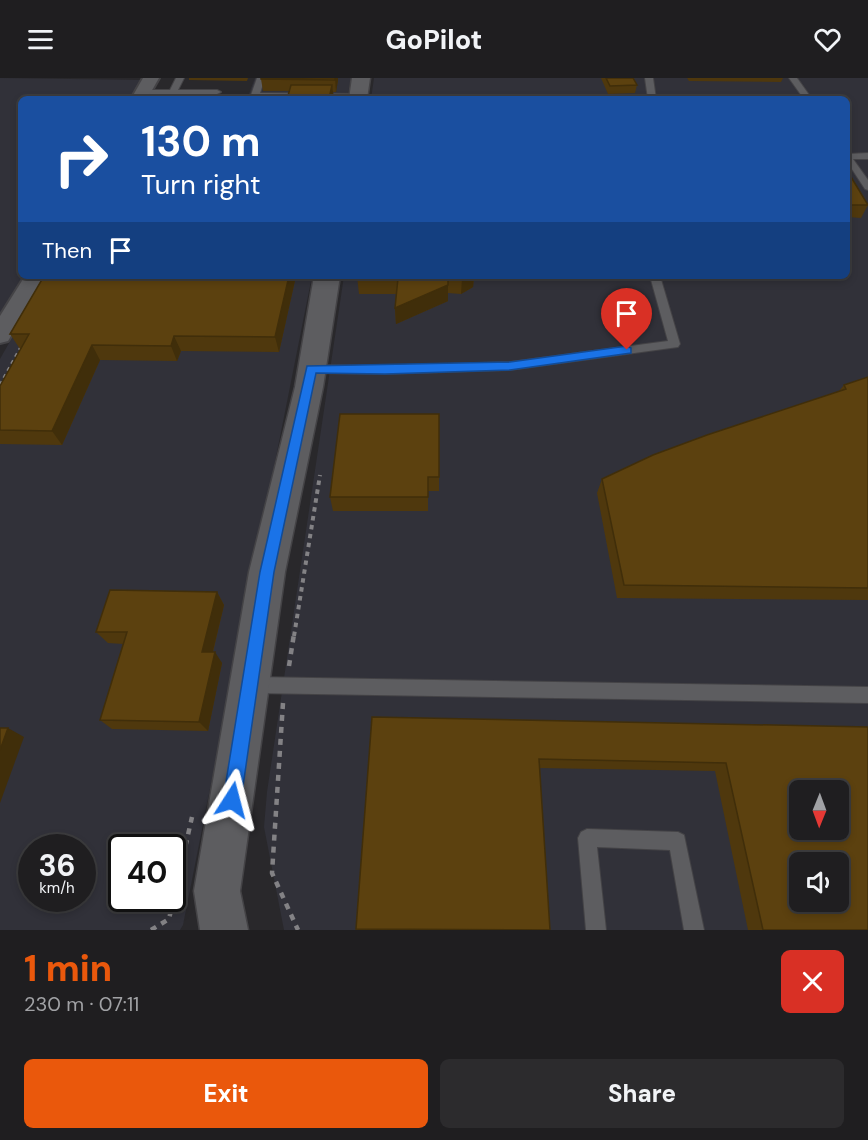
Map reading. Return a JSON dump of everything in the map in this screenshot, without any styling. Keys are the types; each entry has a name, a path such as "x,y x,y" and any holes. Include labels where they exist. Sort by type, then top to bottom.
{"street":[{"path":"0,335 34,279"},
{"path":"224,930 217,891 249,685 267,572 311,369 326,279"}],"lane":[{"path":"173,92 180,78"},
{"path":"261,78 255,95 359,91"},
{"path":"649,78 652,96"},
{"path":"794,78 806,96"},
{"path":"144,90 218,92"},
{"path":"850,156 868,156"},
{"path":"850,159 868,187"},
{"path":"311,369 385,370 510,366 674,344 656,279"},
{"path":"249,685 868,695"},
{"path":"596,930 587,838 678,842 694,930"}],"path":[{"path":"298,930 272,873 281,718 321,468"}],"shaded area":[{"path":"0,78 143,80 133,96 18,96 18,279 24,279 0,319"},
{"path":"255,78 351,78 348,96 248,96"},
{"path":"374,78 868,78 868,930 284,930 264,827 267,792 344,279 850,279 850,96 371,96"},
{"path":"45,279 311,279 186,910 186,834 108,834 108,912 186,912 180,930 0,930 0,359"}],"building":[{"path":"335,78 335,80 261,79"},
{"path":"606,78 633,78 637,85 610,86"},
{"path":"291,85 332,85 330,96 288,96"},
{"path":"850,175 868,205 850,205"},
{"path":"42,279 288,279 275,337 174,336 171,346 92,345 52,431 0,430 0,386 29,334 10,334"},
{"path":"398,279 448,279 448,285 395,308"},
{"path":"868,377 868,588 624,585 602,479 653,455 846,389 844,385"},
{"path":"340,414 439,414 439,477 428,477 428,497 330,497"},
{"path":"110,590 217,592 202,652 215,652 199,722 100,720 127,632 96,632"},
{"path":"372,717 868,727 868,930 763,930 726,763 539,759 550,930 356,929"},
{"path":"0,728 8,728 0,750"}],"route":[{"path":"232,800 267,572 309,387 311,369 385,370 510,366 627,350"}]}
